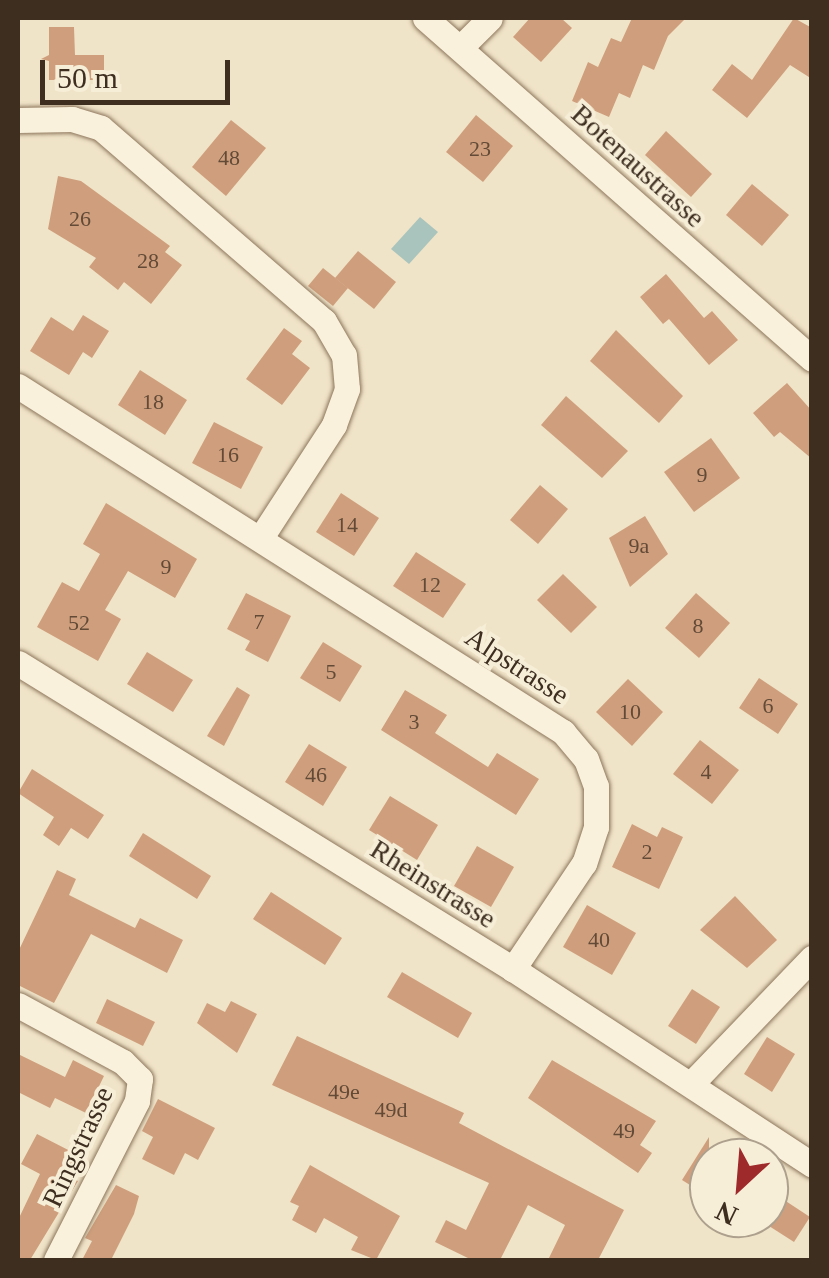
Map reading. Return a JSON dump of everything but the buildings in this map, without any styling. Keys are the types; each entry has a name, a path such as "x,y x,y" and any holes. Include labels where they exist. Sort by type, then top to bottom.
{"street":[{"name":"Botenaustrasse","path":"425,18 812,360"},
{"path":"460,48 490,18"},
{"path":"18,120 72,119 101,128 324,321 344,356 346,389 334,425 262,536"},
{"name":"Alpstrasse","path":"18,386 262,536 564,732 586,759 596,786 596,827 584,863 513,970"},
{"name":"Rheinstrasse","path":"18,663 513,970 812,1164"},
{"path":"690,1084 812,958"},
{"name":"Ringstrasse","path":"18,1005 122,1062 140,1079 137,1102 56,1260"}],"water":[{"path":"420,217 438,232 409,264 391,249"}]}
